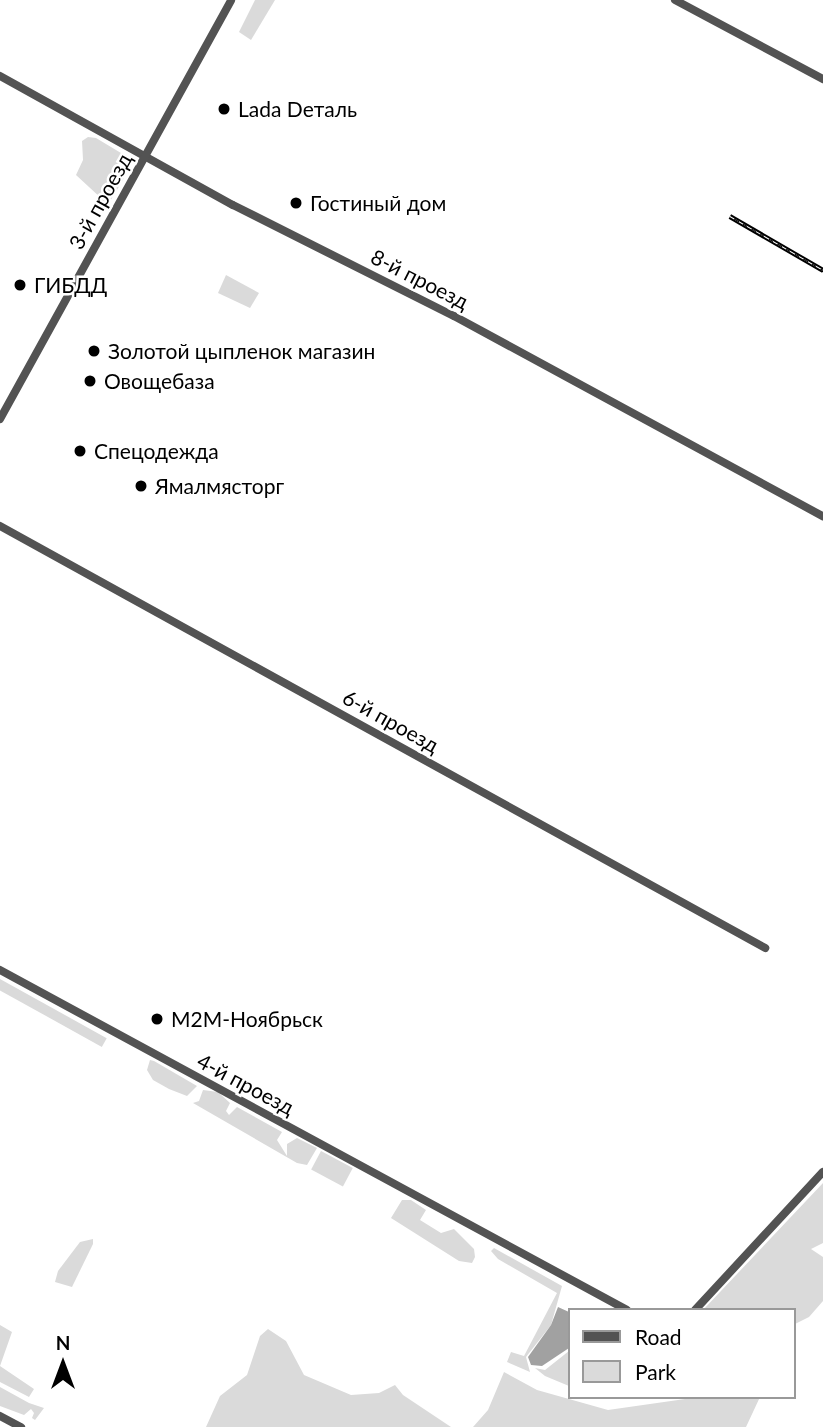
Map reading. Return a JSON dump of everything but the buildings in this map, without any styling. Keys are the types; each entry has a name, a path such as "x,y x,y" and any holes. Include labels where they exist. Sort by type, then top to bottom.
{"street":[{"name":"3-й проезд","path":"0,419 231,0"},
{"path":"675,0 823,79"},
{"name":"8-й проезд","path":"0,76 144,157 454,316 823,516"},
{"name":"6-й проезд","path":"0,526 765,948"},
{"name":"4-й проезд","path":"0,970 623,1308"},
{"path":"697,1308 823,1172"},
{"path":"0,1416 21,1427"}],"green space":[{"path":"255,0 275,0 251,40 239,32"},
{"path":"88,137 96,138 126,156 128,162 123,180 104,211 98,207 102,199 76,175 83,160 82,141"},
{"path":"226,275 259,293 250,308 218,293"},
{"path":"0,979 107,1038 102,1047 0,990"},
{"path":"150,1060 197,1086 187,1096 169,1089 153,1080 147,1070"},
{"path":"203,1090 218,1092 230,1103 226,1111 229,1115 237,1107 282,1132 277,1140 287,1156 287,1144 297,1138 317,1148 307,1165 297,1163 193,1103 199,1101"},
{"path":"321,1151 353,1168 343,1186 311,1170"},
{"path":"823,1183 823,1243 811,1249 823,1257 823,1301 809,1317 795,1324 795,1308 705,1308"},
{"path":"402,1200 411,1200 426,1210 420,1220 441,1233 454,1229 474,1249 475,1257 472,1263 459,1261 391,1218"},
{"path":"93,1239 72,1287 55,1282 58,1271 80,1242"},
{"path":"494,1248 562,1286 551,1325 526,1357 530,1372 507,1362 511,1352 524,1356 557,1293 498,1259 491,1251"},
{"path":"0,1325 12,1332 0,1366"},
{"path":"268,1329 286,1341 304,1375 351,1395 379,1393 395,1385 403,1395 451,1427 206,1427 220,1396 247,1375 260,1336"},
{"path":"568,1352 568,1386 545,1376 535,1368 545,1370"},
{"path":"0,1366 34,1389 29,1397 0,1382"},
{"path":"504,1372 537,1390 608,1410 685,1399 759,1399 746,1427 473,1427 488,1410"},
{"path":"0,1387 44,1408 35,1420 32,1418 34,1413 31,1409 24,1415 0,1406"}],"shaded area":[{"path":"558,1307 568,1312 568,1349 542,1366 531,1365 528,1357 551,1325"}],"railway":[{"path":"730,216 823,270"}],"place":[{"name":"Lada Dеталь","path":"224,109"},
{"name":"Гостиный дом","path":"296,203"},
{"name":"ГИБДД","path":"20,285"},
{"name":"Золотой цыпленок магазин","path":"94,351"},
{"name":"Овощебаза","path":"90,381"},
{"name":"Спецодежда","path":"80,451"},
{"name":"Ямалмясторг","path":"141,486"},
{"name":"М2М-Ноябрьск","path":"157,1019"}]}
